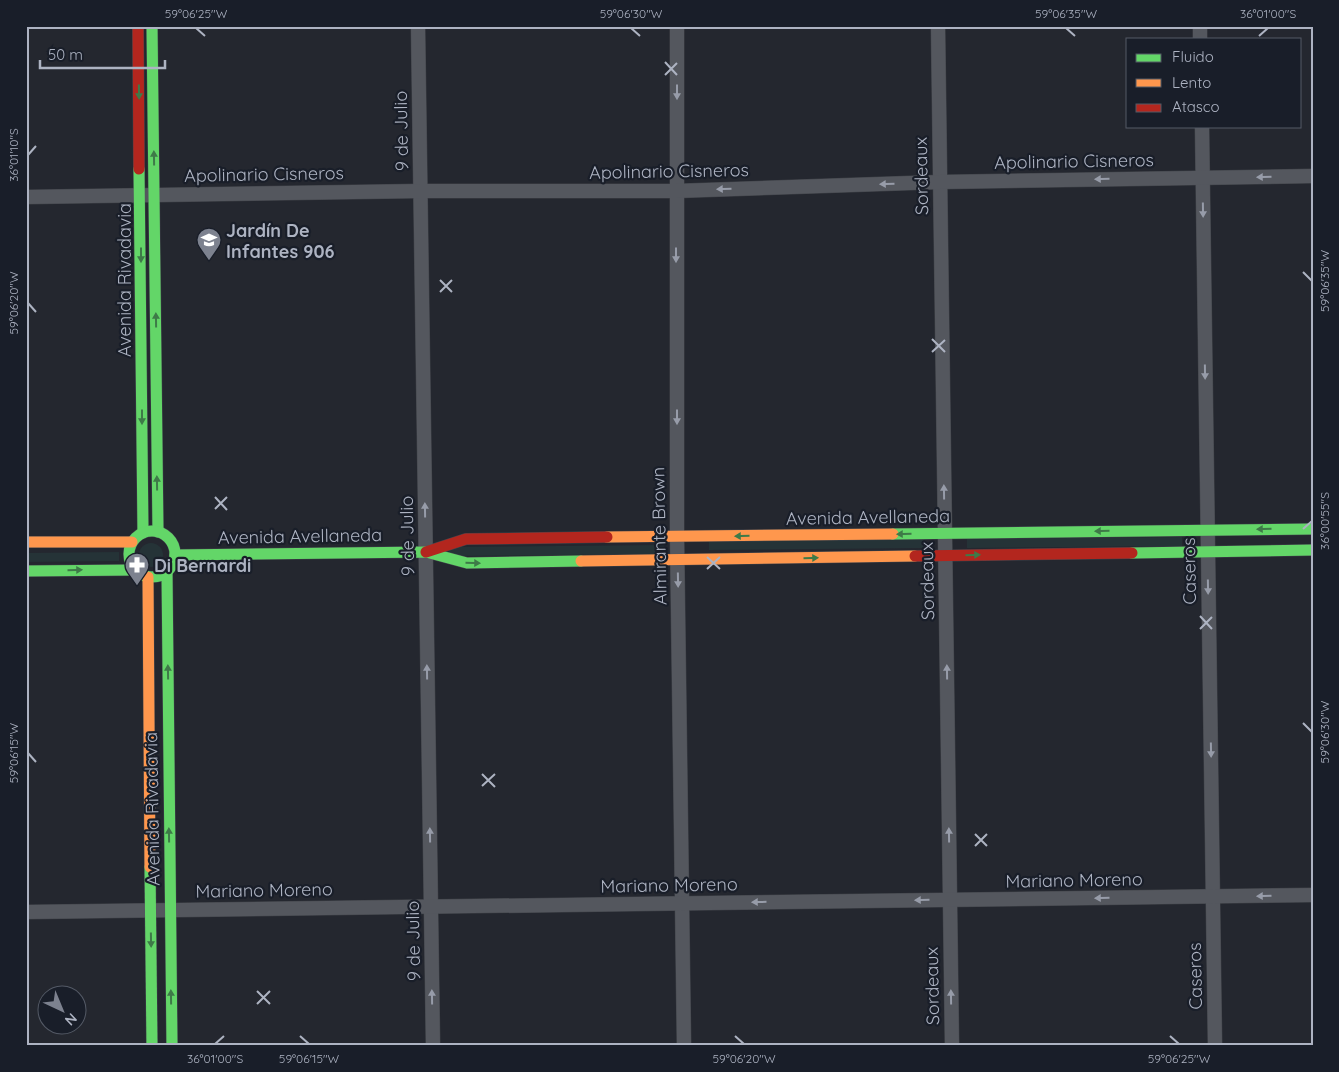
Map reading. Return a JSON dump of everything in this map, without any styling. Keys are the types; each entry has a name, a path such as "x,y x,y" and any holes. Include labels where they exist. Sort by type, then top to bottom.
{"main road":[{"name":"Avenida Rivadavia","path":"138,26 147,194 158,532"},
{"name":"Avenida Rivadavia","path":"143,533 147,194 152,26"},
{"name":"Avenida Avellaneda","path":"426,552 466,539 1313,529"},
{"path":"158,532 171,540 175,555 167,572 158,576 148,577 135,570 129,554 132,542 143,533 158,532"},
{"path":"26,542 132,542"},
{"name":"Avenida Avellaneda","path":"175,555 426,552 467,563 1313,550"},
{"path":"26,571 135,570"},
{"name":"Avenida Rivadavia","path":"167,572 172,1046"},
{"name":"Avenida Rivadavia","path":"148,577 152,1046"}],"street":[{"name":"9 de Julio","path":"418,26 433,1046"},
{"name":"Almirante Brown","path":"677,26 677,536 684,1046"},
{"name":"Sordeaux","path":"938,26 952,1046"},
{"name":"Caseros","path":"1202,128 1215,1046"},
{"name":"Apolinario Cisneros","path":"26,197 420,191 676,191 940,182 1313,176"},
{"name":"Mariano Moreno","path":"26,912 1313,895"}],"shaded area":[{"path":"1182,537 1182,546 967,548 967,539"},
{"path":"924,539 924,548 709,550 709,541"},
{"path":"151,543 160,546 163,555 160,564 151,567 142,564 139,555 142,546"},
{"path":"664,545 664,554 449,556 449,547"},
{"path":"119,552 119,561 26,562 26,553"}],"traffic: fast":[{"path":"152,26 158,532"},
{"path":"139,169 143,533"},
{"path":"893,534 1313,529"},
{"path":"148,531 156,531 165,535 171,541 175,554 171,567 165,573 156,577 148,577 139,573 133,567 129,558 129,550 133,541 139,535 148,531"},
{"path":"1132,553 1313,550"},
{"path":"175,555 426,552 467,563 581,561"},
{"path":"26,571 135,570"},
{"path":"167,572 172,1046"},
{"path":"150,867 152,1046"}],"traffic: slow":[{"path":"607,537 893,534"},
{"path":"26,542 132,542"},
{"path":"581,561 915,556"},
{"path":"148,577 150,867"}],"traffic: jam":[{"path":"138,26 139,169"},
{"path":"426,552 466,539 607,537"},
{"path":"915,556 1132,553"}],"place":[{"name":"Jardín De Infantes 906","path":"209,261"},
{"name":"Di Bernardi","path":"137,586"}]}
